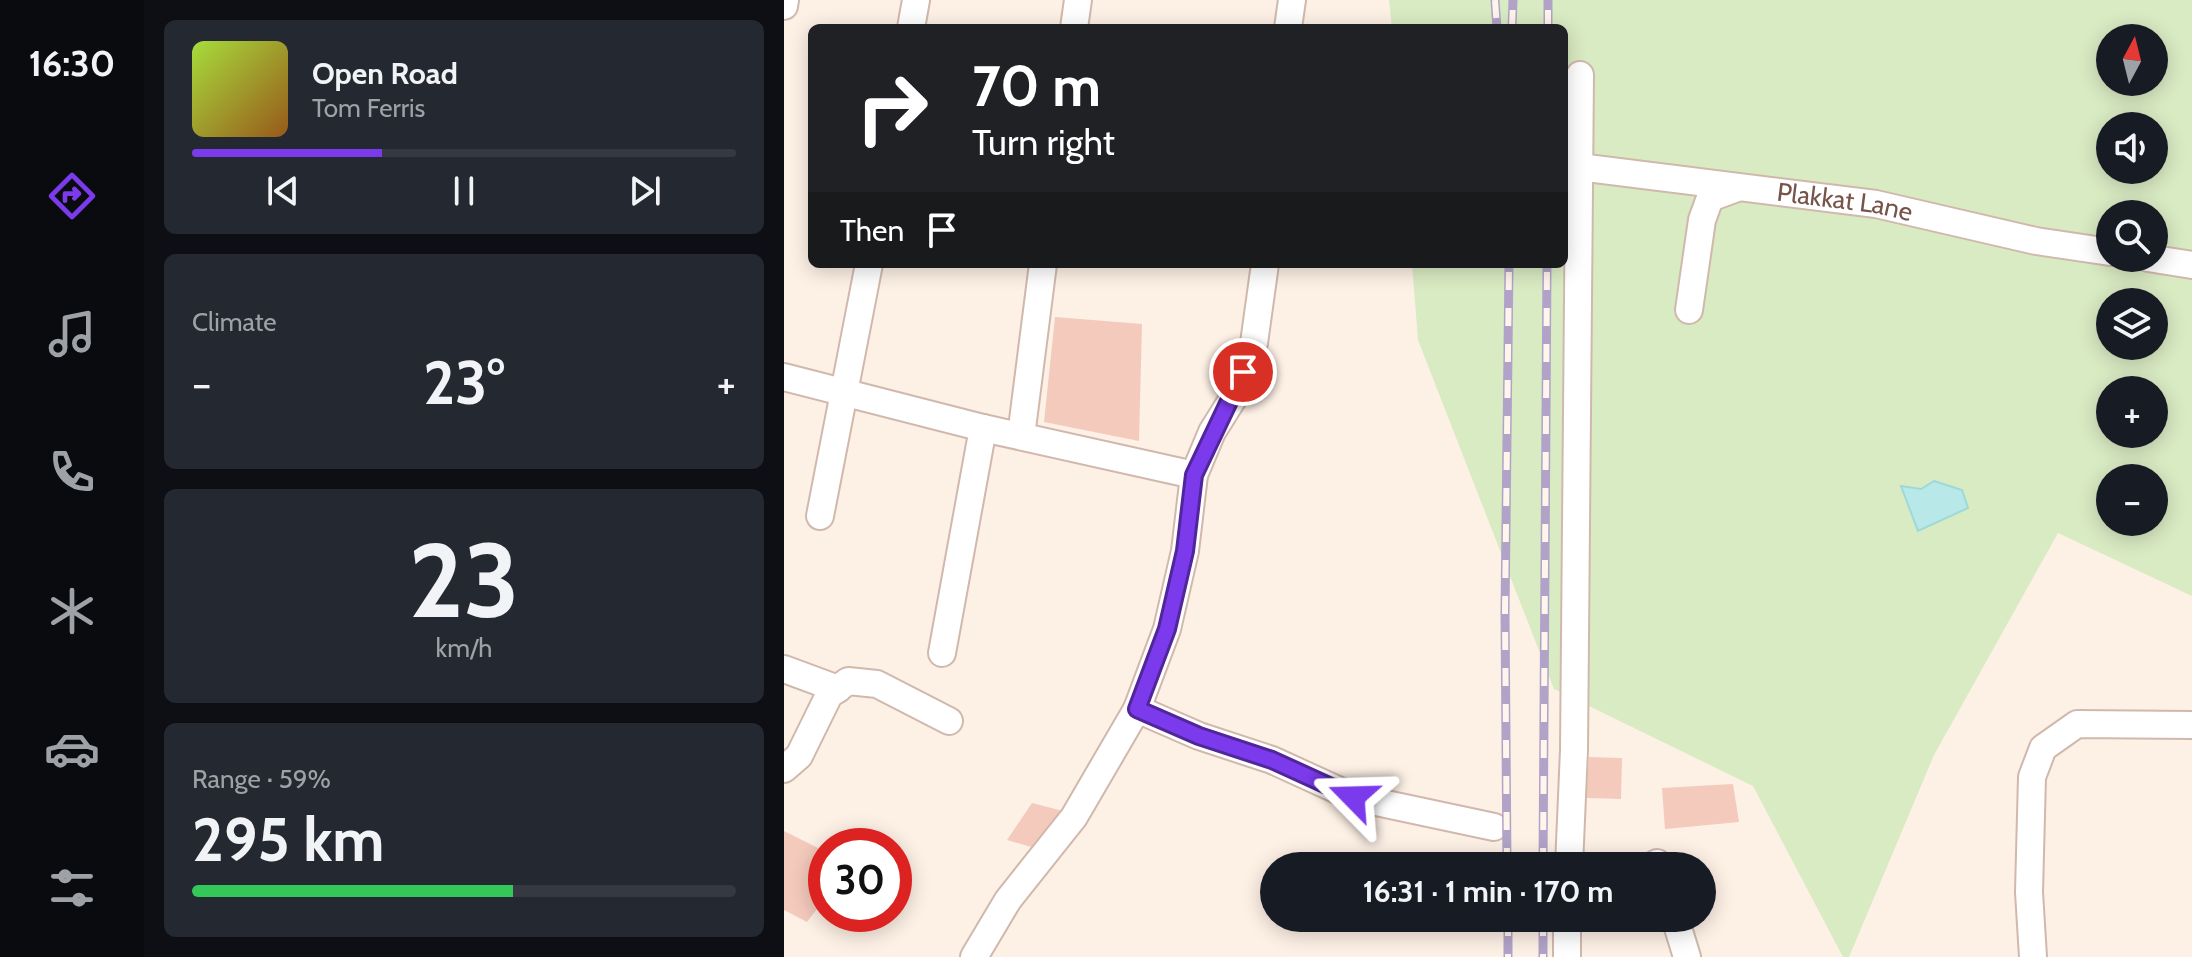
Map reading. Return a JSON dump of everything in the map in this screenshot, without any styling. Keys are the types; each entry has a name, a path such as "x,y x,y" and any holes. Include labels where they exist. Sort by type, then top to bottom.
{"street":[{"path":"784,6 785,0"},
{"path":"912,24 916,0"},
{"path":"1075,24 1078,0"},
{"path":"1289,24 1292,0"},
{"path":"1570,852 1574,750 1580,75"},
{"name":"Plakkat Lane","path":"1579,167 1876,204 2036,241 2096,250"},
{"path":"1689,310 1702,220 1710,198 1741,187"},
{"path":"2168,261 2192,265"},
{"path":"820,516 841,391 868,268"},
{"path":"1021,436 1042,268"},
{"path":"974,957 1008,900 1074,817 1137,709 1167,629 1185,551 1194,475 1212,432 1232,400 1254,343 1264,268"},
{"path":"784,377 983,428 1194,475"},
{"path":"942,653 983,428"},
{"path":"784,669 838,689"},
{"path":"784,769 799,756 829,695 848,681 877,684 949,721"},
{"path":"1137,709 1199,736 1272,760 1353,797 1494,827"},
{"path":"2033,957 2029,892 2032,777 2043,748 2077,724 2192,725"},
{"path":"1567,932 1567,957"},
{"path":"1679,932 1687,957"}],"green space":[{"path":"1389,0 2192,0 2192,596 2058,533 1934,755 1849,957 1843,957 1753,786 1554,689 1418,340 1412,268 1568,268 1568,24 1392,24"}],"water":[{"path":"1934,481 1962,490 1968,508 1918,531 1901,486 1921,489"}],"building":[{"path":"1055,317 1142,324 1139,441 1044,422"},
{"path":"1589,757 1622,758 1621,799 1586,798"},
{"path":"1733,784 1739,822 1665,829 1662,788"},
{"path":"1032,803 1063,811 1038,849 1007,840"},
{"path":"784,831 808,843 808,921 784,910"}],"railway":[{"path":"1495,0 1497,24"},
{"path":"1512,24 1513,0"},
{"path":"1548,0 1548,24"},
{"path":"1507,852 1505,613 1509,268"},
{"path":"1543,852 1547,268"},
{"path":"1508,932 1508,957"},
{"path":"1543,932 1543,957"}],"route":[{"path":"1243,372 1194,475 1185,551 1167,629 1137,709 1199,736 1272,760 1353,797"}]}
